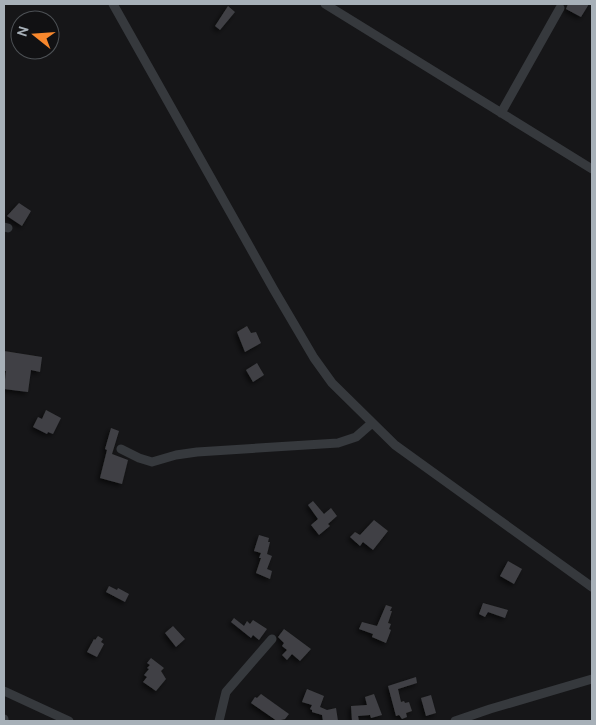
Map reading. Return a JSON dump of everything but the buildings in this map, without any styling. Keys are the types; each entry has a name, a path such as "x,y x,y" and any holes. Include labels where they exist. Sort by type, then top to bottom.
{"street":[{"path":"113,4 314,358 332,384 395,445 592,587"},
{"path":"325,4 592,169"},
{"path":"501,113 560,8"},
{"path":"121,449 152,462 176,455 197,452 338,443 356,438 372,423"},
{"path":"219,721 226,692 272,639"},
{"path":"455,721 592,679"},
{"path":"4,691 69,721"}]}
